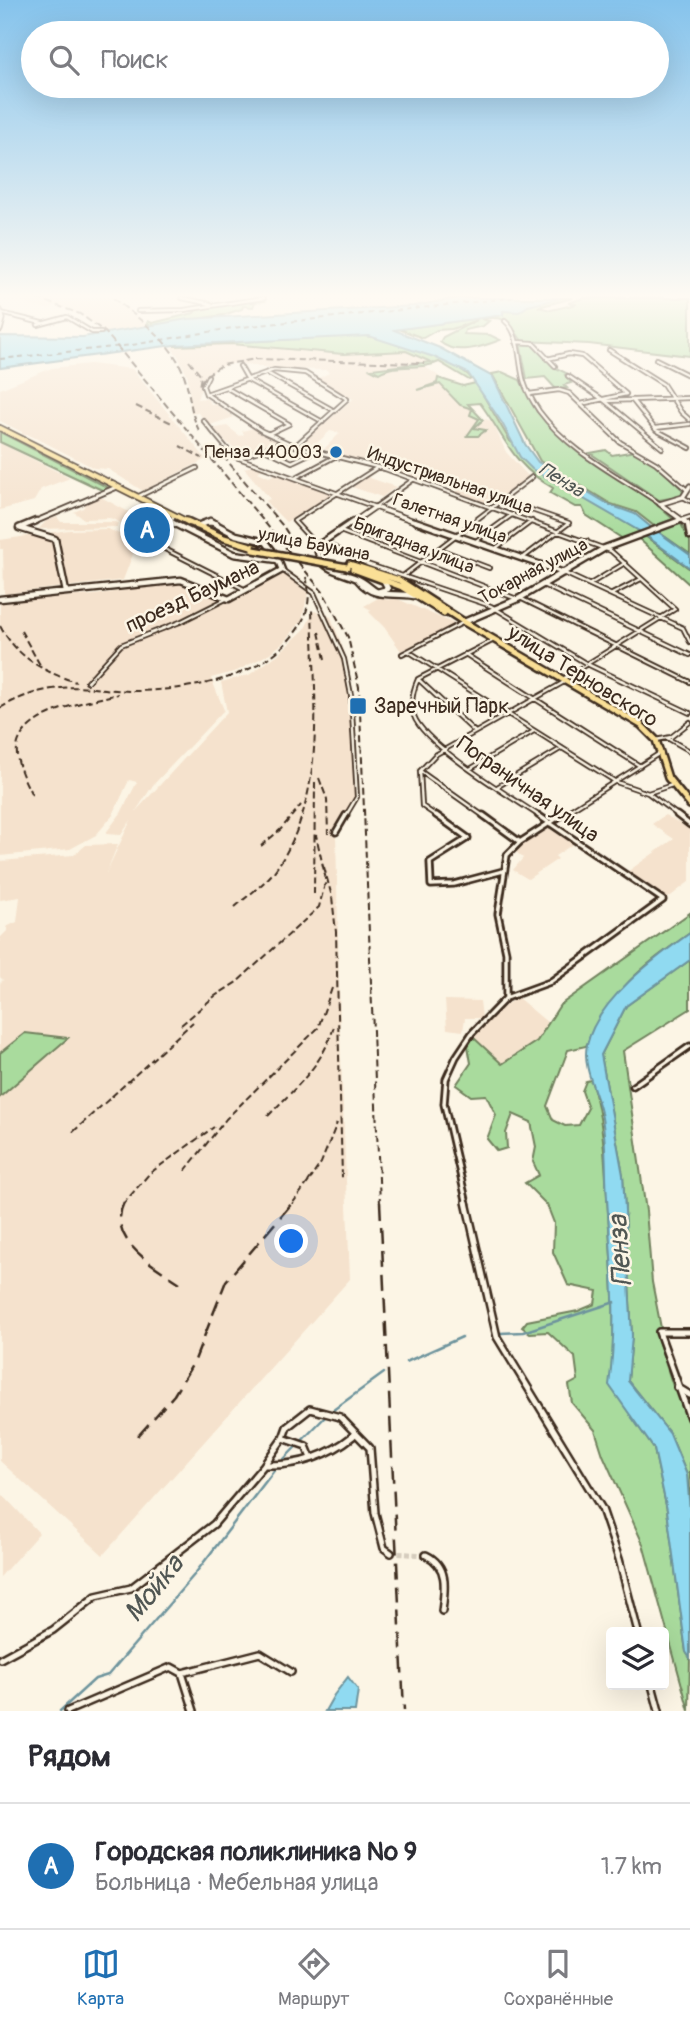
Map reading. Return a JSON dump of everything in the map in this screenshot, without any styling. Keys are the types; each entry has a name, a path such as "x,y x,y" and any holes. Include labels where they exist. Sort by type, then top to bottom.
{"main road":[{"name":"улица Баумана","path":"0,428 197,526 256,549"},
{"name":"улица Баумана","path":"145,501 218,540 348,566 399,580 464,622"},
{"name":"улица Баумана","path":"348,566 382,577 464,622"},
{"name":"улица Терновского","path":"464,622 641,725 656,740 672,785 690,805"}],"street":[{"path":"207,378 204,386 206,394 254,378"},
{"path":"276,378 335,411"},
{"path":"295,446 347,401 312,378"},
{"path":"523,378 528,394 548,421 570,443 689,525 690,536"},
{"path":"571,378 663,448"},
{"path":"581,404 626,394 607,378"},
{"path":"653,378 663,384 690,422 655,428"},
{"path":"248,380 323,422"},
{"path":"227,387 289,424 268,434"},
{"path":"528,394 565,391 620,442 656,463 688,488 683,497 660,504"},
{"name":"Индустриальная улица","path":"206,394 284,442 379,467 606,548 676,609 662,618"},
{"path":"603,400 690,398"},
{"path":"632,400 642,416 673,443 690,448"},
{"name":"Галетная улица","path":"203,420 233,456 547,566 683,628 690,642"},
{"path":"239,458 284,442"},
{"path":"265,449 292,462 315,451"},
{"path":"295,478 336,456"},
{"path":"379,467 293,521 317,546 318,559 322,565 365,582 372,590 381,592 387,590 388,586 382,577"},
{"path":"137,497 197,468"},
{"path":"403,576 532,477"},
{"path":"317,546 414,479"},
{"path":"66,592 55,539 20,530 25,525 117,487"},
{"path":"683,497 690,501"},
{"path":"503,500 569,523 524,557"},
{"path":"476,541 513,514"},
{"path":"173,517 169,524 189,530 228,551 247,557 278,560"},
{"path":"681,520 690,517"},
{"name":"Токарная улица","path":"402,654 519,598 606,548 681,520"},
{"path":"197,526 209,521 216,522 236,535 266,542 282,570 314,593 332,629 351,695 357,797 336,832"},
{"path":"496,548 532,521"},
{"name":"Бригадная улица","path":"340,531 519,598 690,682"},
{"path":"149,541 246,590"},
{"path":"547,566 587,541"},
{"path":"323,542 367,564 495,609 587,664 690,713"},
{"path":"439,549 489,568"},
{"path":"590,584 625,563"},
{"name":"проезд Баумана","path":"87,682 121,645 185,620 282,570"},
{"path":"352,577 367,593 417,597"},
{"path":"612,594 642,578"},
{"path":"0,599 181,580 226,599"},
{"path":"543,585 690,655"},
{"path":"420,771 443,751 535,698 662,618"},
{"path":"475,732 418,679 494,640"},
{"path":"408,651 616,782 648,793 690,825"},
{"path":"465,654 640,766"},
{"name":"Пограничная улица","path":"418,679 412,691 414,717 443,751 663,900 550,982 506,998"},
{"path":"656,740 667,738 690,722"},
{"path":"470,768 534,730"},
{"name":"улица Терновского","path":"667,738 690,751"},
{"path":"496,787 562,748"},
{"path":"637,1627 619,1559 602,1509 494,1329 444,1104 446,1079 456,1057 472,1032 506,998 506,952 498,914 507,855 520,842 660,753"},
{"path":"420,771 422,806 468,838 430,862 430,885 436,888 503,871"},
{"path":"420,771 520,842"},
{"path":"648,793 672,785"},
{"path":"633,1086 690,1046"},
{"path":"690,1332 659,1332 690,1418"},
{"path":"677,1387 690,1395"},
{"path":"0,1659 53,1630 96,1596 131,1588 214,1524 264,1465 283,1438 287,1427 310,1409 340,1417 353,1436 361,1439 370,1448 376,1513 384,1548 391,1553"},
{"path":"264,1465 288,1466 345,1444 353,1436"},
{"path":"283,1438 306,1446 311,1458"},
{"path":"426,1555 434,1558 442,1568 445,1580 442,1611"},
{"path":"68,1711 170,1667 182,1673 260,1653 291,1672"},
{"path":"182,1673 194,1711"},
{"path":"653,1690 659,1711"}],"shaded area":[{"path":"28,378 139,378 206,459 143,491 108,469 94,468 27,434 22,435 22,432 0,421 0,389"},
{"path":"188,378 205,378 197,399 206,398 211,404 234,417 210,425 197,412 191,413"},
{"path":"442,378 445,380 440,384 472,411 469,415 492,421 506,452 529,477 494,505 456,492 464,480 438,485 324,449 340,433 330,431 315,445 303,442 353,399 317,379"},
{"path":"227,426 240,436 244,434 242,431 254,428 279,442 241,455 212,429"},
{"path":"0,443 70,478 41,489 34,501 0,510"},
{"path":"255,465 264,468 258,472 269,477 277,473 333,494 286,522 265,501 270,499 244,468"},
{"path":"367,477 396,487 382,497 352,487"},
{"path":"99,496 138,517 123,524 110,518 84,519 74,512 83,508 85,505 82,503"},
{"path":"57,517 61,522 118,523 117,527 39,529 46,521"},
{"path":"108,529 126,537 133,554 123,580 4,594 3,549 0,549 0,540 69,530"},
{"path":"283,573 308,593 302,620 282,644 267,655 237,671 211,678 224,710 153,785 136,811 227,712 221,682 249,675 277,655 304,630 314,611 331,617 345,654 351,695 357,797 336,832 340,1033 350,1279 103,1555 0,1461 0,983 3,980 0,977 0,938 8,930 6,927 17,922 20,897 0,900 0,861 74,855 86,845 118,844 106,873 131,820 121,835 105,834 121,813 137,782 129,780 113,815 96,835 70,849 0,856 0,600 95,595 183,581 225,603"},
{"path":"380,597 389,600 393,597 455,624 401,651 369,612 371,610 364,606"},
{"path":"665,815 690,829 690,881 667,899 627,872 674,839 652,824"},
{"path":"549,828 573,844 555,856 558,859 528,879 513,870 523,858 514,850"},
{"path":"517,997 548,1023 537,1041 501,1064 473,1037 485,1021"},
{"path":"445,1000 480,1001 482,1018 465,1018 463,1031 447,1029"},
{"path":"0,1492 39,1533 0,1577"}],"green space":[{"path":"438,378 463,386 476,383 510,441 579,495 641,532 623,539 586,515 582,507 575,507 550,493 553,488 519,460 480,403 468,404 483,420 474,428 486,430 478,436 467,436 479,419 470,415 472,409 460,405 440,384 417,390 437,383"},
{"path":"494,378 520,380 537,412 570,444 655,503 673,519 654,526 636,512 611,504 540,461"},
{"path":"546,378 567,378 571,383 564,385 567,388 556,389"},
{"path":"0,432 107,489 104,491 0,442"},
{"path":"606,450 612,455 635,451 655,464 683,490 682,496 659,500 590,453"},
{"path":"680,522 690,541 690,554 657,531"},
{"path":"645,536 690,569 690,585 639,539"},
{"path":"690,913 690,933 629,981 607,1008 586,1046 568,1050 547,1106 553,1120 565,1126 579,1125 588,1108 582,1091 586,1081 591,1080 604,1146 611,1256 613,1320 610,1385 654,1449 667,1510 686,1652 690,1658 689,1711 669,1638 669,1627 666,1627 643,1544 603,1455 595,1430 572,1403 569,1385 578,1380 575,1357 548,1332 530,1333 522,1327 527,1321 578,1311 595,1304 597,1291 568,1285 553,1252 554,1223 547,1205 525,1183 539,1175 533,1162 536,1147 531,1122 513,1114 506,1133 507,1148 497,1151 487,1139 496,1115 486,1095 471,1096 456,1085 471,1063 468,1046 473,1037 502,1064 537,1041 560,1005"},
{"path":"690,960 690,1009 623,1051 646,1211 652,1282 661,1328 655,1331 673,1386 690,1400 690,1512 687,1475 670,1434 628,1381 632,1336 623,1175 601,1055 626,1006"},
{"path":"25,1033 68,1038 0,1097 0,1053"}],"water":[{"name":"Пенза","path":"471,378 493,378 525,444 538,462 610,505 635,514 652,528 641,532 532,469 520,457 502,423"},
{"path":"657,531 690,555 690,568 645,535"},
{"name":"Пенза","path":"690,933 690,960 626,1006 601,1055 623,1175 632,1336 628,1381 670,1434 687,1475 690,1512 690,1658 686,1652 667,1510 654,1449 609,1385 613,1315 605,1144 601,1113 588,1071 586,1053 593,1028 615,996 645,968"},
{"path":"348,1677 358,1690 355,1711 325,1711 334,1695"}],"waterway":[{"path":"500,1333 523,1332 615,1302"},
{"path":"406,1362 462,1337"},
{"path":"282,1461 329,1413 384,1373"},
{"name":"Мойка","path":"60,1711 95,1679 108,1675 194,1575 276,1468"}],"tunnel":[{"path":"391,1553 426,1555"}],"railway":[{"path":"143,378 323,592 348,637 359,687 380,1204"},
{"path":"185,378 194,419 201,434"},
{"path":"199,387 201,378"},
{"path":"200,384 204,378"},
{"path":"136,406 174,424"},
{"path":"180,446 202,458"},
{"path":"223,456 283,526 295,545"},
{"path":"0,708 29,695 52,689 79,687 126,691 155,690 197,685 238,674 274,654 295,633 304,618 308,603 306,577"},
{"path":"235,907 274,872 294,837 305,806 314,741 312,609"},
{"path":"0,626 14,646 32,662 76,682"},
{"path":"21,631 40,665"},
{"path":"319,632 325,659"},
{"path":"32,795 20,770 17,756 18,743 24,732 34,723 61,709 118,694"},
{"path":"319,778 327,799 328,834"},
{"path":"314,894 315,782"},
{"path":"261,846 281,829 301,805"},
{"path":"181,1025 215,996 237,982 319,907 326,880 316,835"},
{"path":"324,867 332,897 336,932 342,1178"},
{"path":"185,1171 226,1119 318,1028 332,988"},
{"path":"73,1132 193,1022"},
{"path":"268,1116 316,1064 334,1026"},
{"path":"308,1182 321,1163 337,1123"},
{"path":"124,1203 150,1173 214,1127"},
{"path":"292,1204 313,1176"},
{"path":"138,1436 174,1395 195,1360 226,1281 293,1202"},
{"path":"380,1202 404,1711"},
{"path":"124,1203 120,1216 121,1228 127,1240 146,1259 180,1283"}],"place":[{"name":"Пенза 440003","path":"336,452"},
{"name":"Городская поликлиника № 9","path":"147,530"},
{"name":"Заречный Парк","path":"358,706"}]}
